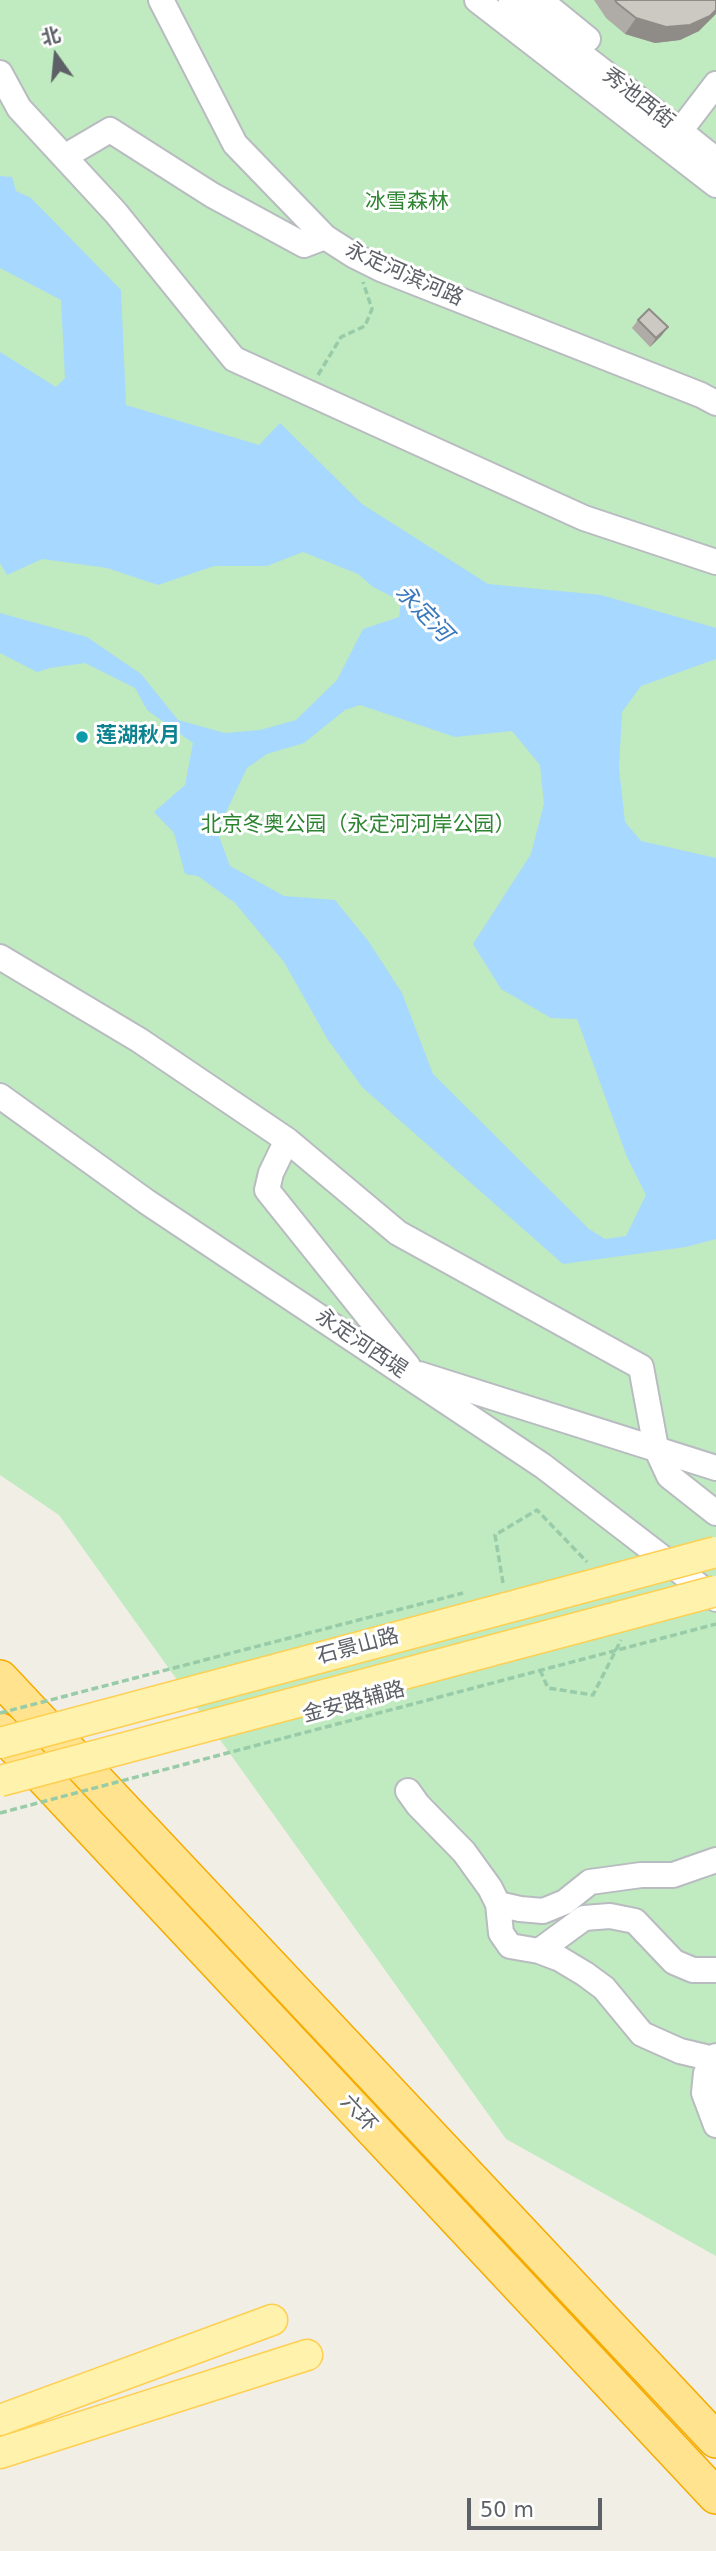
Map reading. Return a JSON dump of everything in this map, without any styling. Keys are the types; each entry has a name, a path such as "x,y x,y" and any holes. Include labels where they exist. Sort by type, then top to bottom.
{"highway":[{"name":"六环","path":"0,1678 716,2440"},
{"name":"六环","path":"0,1731 716,2496"}],"main road":[{"name":"石景山路","path":"0,1743 716,1552"},
{"name":"石景山路","path":"0,1781 716,1591"},
{"path":"0,2420 272,2320"},
{"path":"0,2453 307,2355"}],"street":[{"name":"永定河滨河路","path":"161,0 235,144 325,237 381,270 716,403"},
{"path":"477,0 716,185"},
{"name":"秀池西街","path":"510,0 680,131"},
{"name":"秀池西街","path":"540,0 614,61 680,131"},
{"path":"0,73 19,107 116,214 234,359 584,518 716,562"},
{"path":"716,83 680,131 716,160"},
{"path":"64,157 110,130 212,195 304,245 325,237"},
{"path":"0,957 139,1040 287,1140 398,1233 641,1367 656,1448 669,1476 716,1513"},
{"name":"永定河西堤","path":"0,1096 147,1202 411,1374 543,1466 716,1599"},
{"path":"287,1140 271,1173 267,1190 411,1374 716,1468"},
{"path":"408,1791 418,1805 464,1852 498,1904 501,1933 510,1946 539,1951 560,1959 604,1988 642,2034 680,2051 715,2057 706,2073 704,2093 716,2125"},
{"path":"498,1904 543,1911 565,1902 590,1882 641,1875 673,1875 716,1860"},
{"path":"539,1951 584,1919 610,1916 635,1921 674,1962 693,1970 716,1970"}],"path":[{"path":"307,392 341,337 365,326 372,309 353,255"},
{"path":"503,1583 495,1535 537,1510 595,1571"},
{"path":"583,1562 596,1558"},
{"path":"0,1713 463,1593"},
{"name":"金安路辅路","path":"0,1812 716,1624"}],"green space":[{"name":"北京冬奥公园（永定河河岸公园）","path":"0,0 492,0 716,176 716,2256 506,2139 59,1515 0,1475"},
{"path":"521,0 716,0 716,168"}],"water":[{"name":"永定河","path":"0,176 12,177 16,191 31,198 121,290 126,405 259,445 280,423 362,504 488,584 601,595 716,628 716,659 641,686 622,712 619,768 625,822 641,841 716,858 716,1239 686,1247 563,1264 363,1088 328,1040 284,962 235,903 198,876 185,874 174,833 154,812 185,785 193,743 147,710 135,688 85,663 37,672 0,653 0,613 87,637 141,674 178,720 225,733 260,730 296,720 337,680 363,629 399,617 401,601 373,587 358,574 303,552 267,566 214,566 158,585 107,568 42,559 7,575 0,563 0,352 56,387 65,378 61,300 0,268","holes":["360,705 455,737 512,731 540,765 544,804 531,854 473,944 501,989 551,1018 577,1019 627,1157 646,1195 626,1236 605,1239 589,1229 433,1074 402,993 369,942 335,900 284,896 230,866 217,831 247,768 267,754 304,743 345,710"]}],"building":[{"path":"615,0 716,0 716,10 710,16 690,25 666,27 636,18"},
{"path":"649,309 668,327 656,338 638,320"}],"place":[{"name":"莲湖秋月","path":"82,737"}],"park label":[{"name":"冰雪森林","path":"407,203"}]}
